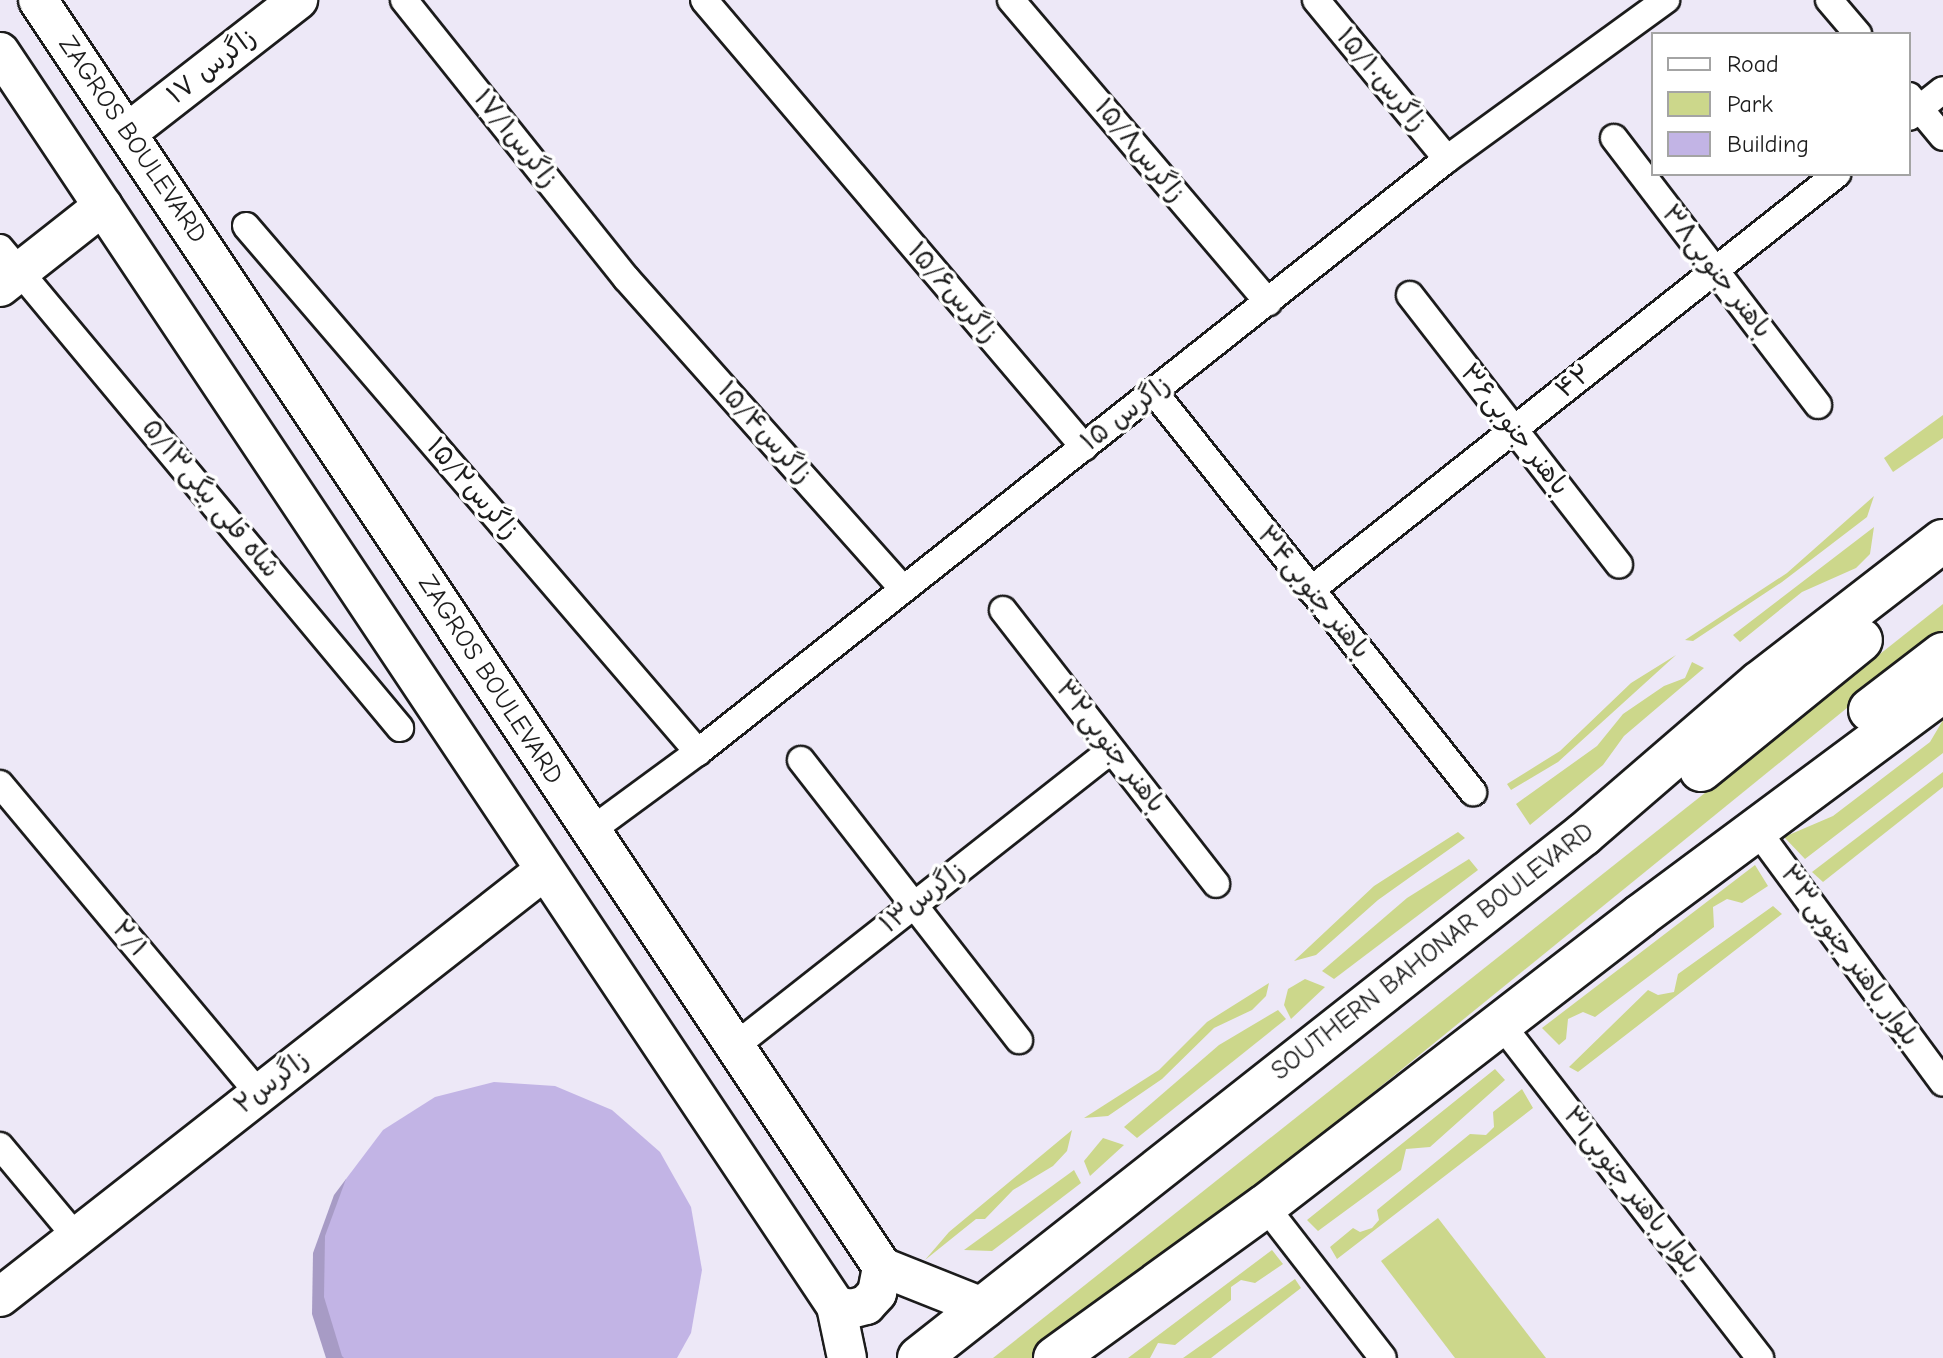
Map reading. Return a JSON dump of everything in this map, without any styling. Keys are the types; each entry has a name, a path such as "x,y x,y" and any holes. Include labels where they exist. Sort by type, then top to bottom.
{"main road":[{"name":"ZAGROS BOULEVARD","path":"38,0 589,832 882,1267"},
{"name":"زاگرس ۱۷","path":"127,133 298,0"},
{"path":"0,52 836,1306 847,1358"},
{"path":"7,269 103,206"},
{"path":"318,527 368,494"},
{"name":"SOUTHERN BAHONAR BOULEVARD","path":"919,1358 1584,834 1759,683 1943,541"},
{"path":"1368,1004 1523,906 1943,575"},
{"path":"1431,1078 1714,831 1943,654"},
{"path":"1067,1354 1756,829 1943,691"},
{"name":"زاگرس۲","path":"0,1297 545,870"},
{"path":"836,1306 851,1309 866,1305 877,1293 882,1267 985,1308"}],"street":[{"name":"زاگرس۱۷/۱","path":"404,0 626,278"},
{"name":"زاگرس۱۵/۶","path":"704,0 1084,447"},
{"name":"زاگرس۱۵/۸","path":"1011,0 1268,302"},
{"name":"زاگرس۱۵/۱۰","path":"1316,0 1447,159"},
{"name":"زاگرس ۱۵","path":"589,832 698,752 1447,159 1666,0"},
{"path":"1829,0 1856,32"},
{"path":"1943,90 1913,107 1943,137"},
{"name":"باهنر جنوبی۳۸","path":"1614,138 1818,405"},
{"name":"۴۲","path":"1311,590 1834,176"},
{"name":"زاگرس۱۵/۲","path":"246,226 698,752"},
{"name":"شاه قلی بیگی۵/۱۳","path":"7,269 400,728"},
{"name":"زاگرس۱۵/۴","path":"626,278 902,588"},
{"name":"باهنر جنوبی۳۶","path":"1410,295 1619,564"},
{"name":"باهنر جنوبی۳۴","path":"1154,392 1473,792"},
{"name":"باهنر جنوبی۳۲","path":"1003,610 1216,884"},
{"name":"زاگرس۱۳","path":"734,1047 1111,750"},
{"path":"801,760 1019,1040"},
{"name":"۲/۱","path":"0,784 259,1094"},
{"name":"بلوار باهنر جنوبی۳۳","path":"1756,829 1943,1083"},
{"name":"بلوار باهنر جنوبی۳۱","path":"1501,1024 1760,1358"},
{"path":"0,1146 76,1237"},
{"path":"1265,1206 1383,1358"}],"green space":[{"path":"1943,415 1943,438 1893,472 1884,458"},
{"path":"1874,496 1867,517 1782,582 1693,641 1685,640 1787,573"},
{"path":"1874,527 1870,554 1856,568 1802,592 1740,642 1733,635"},
{"path":"1943,604 1943,630 1247,1195 1040,1358 993,1358"},
{"path":"1676,655 1558,762 1511,790 1507,784 1560,751 1631,683"},
{"path":"1692,662 1704,668 1624,736 1603,765 1530,825 1516,804 1597,746 1623,714 1664,686 1685,678"},
{"path":"1943,720 1943,753 1805,859 1784,837 1833,816 1930,742"},
{"path":"1943,772 1943,787 1823,882 1812,872"},
{"path":"1458,832 1465,838 1378,900 1316,955 1294,961 1374,886"},
{"path":"1469,859 1478,870 1334,979 1322,971 1407,898"},
{"path":"1755,865 1768,886 1742,903 1727,899 1713,907 1714,927 1595,1017 1583,1012 1568,1019 1566,1039 1559,1045 1542,1028"},
{"path":"1773,906 1782,914 1578,1072 1569,1067 1648,990 1658,995 1674,992 1678,974"},
{"path":"1305,979 1325,987 1291,1019 1284,1005 1288,989"},
{"path":"1269,983 1266,996 1252,1010 1214,1028 1162,1079 1108,1116 1084,1118 1159,1070 1207,1022"},
{"path":"1278,1010 1286,1019 1137,1138 1124,1127 1219,1045"},
{"path":"1495,1069 1505,1080 1430,1147 1406,1149 1401,1170 1318,1231 1307,1220"},
{"path":"1522,1089 1533,1108 1337,1259 1330,1247 1353,1228 1360,1232 1372,1228 1379,1220 1377,1210 1470,1134 1486,1135 1494,1127 1493,1112"},
{"path":"1072,1130 1067,1151 1053,1166 1013,1190 985,1219 976,1219 925,1260 949,1232"},
{"path":"1103,1138 1124,1145 1090,1176 1084,1161"},
{"path":"1074,1170 1081,1183 992,1251 964,1250"},
{"path":"1438,1218 1546,1358 1455,1358 1381,1261"},
{"path":"1272,1250 1283,1264 1255,1283 1241,1280 1231,1287 1231,1300 1175,1345 1158,1343 1150,1358 1128,1358"},
{"path":"1295,1279 1301,1288 1211,1358 1183,1358"}],"building":[{"path":"494,1082 555,1086 612,1110 660,1152 691,1207 702,1270 691,1333 677,1358 342,1356 324,1297 325,1236 346,1179 383,1130 435,1097"}]}
